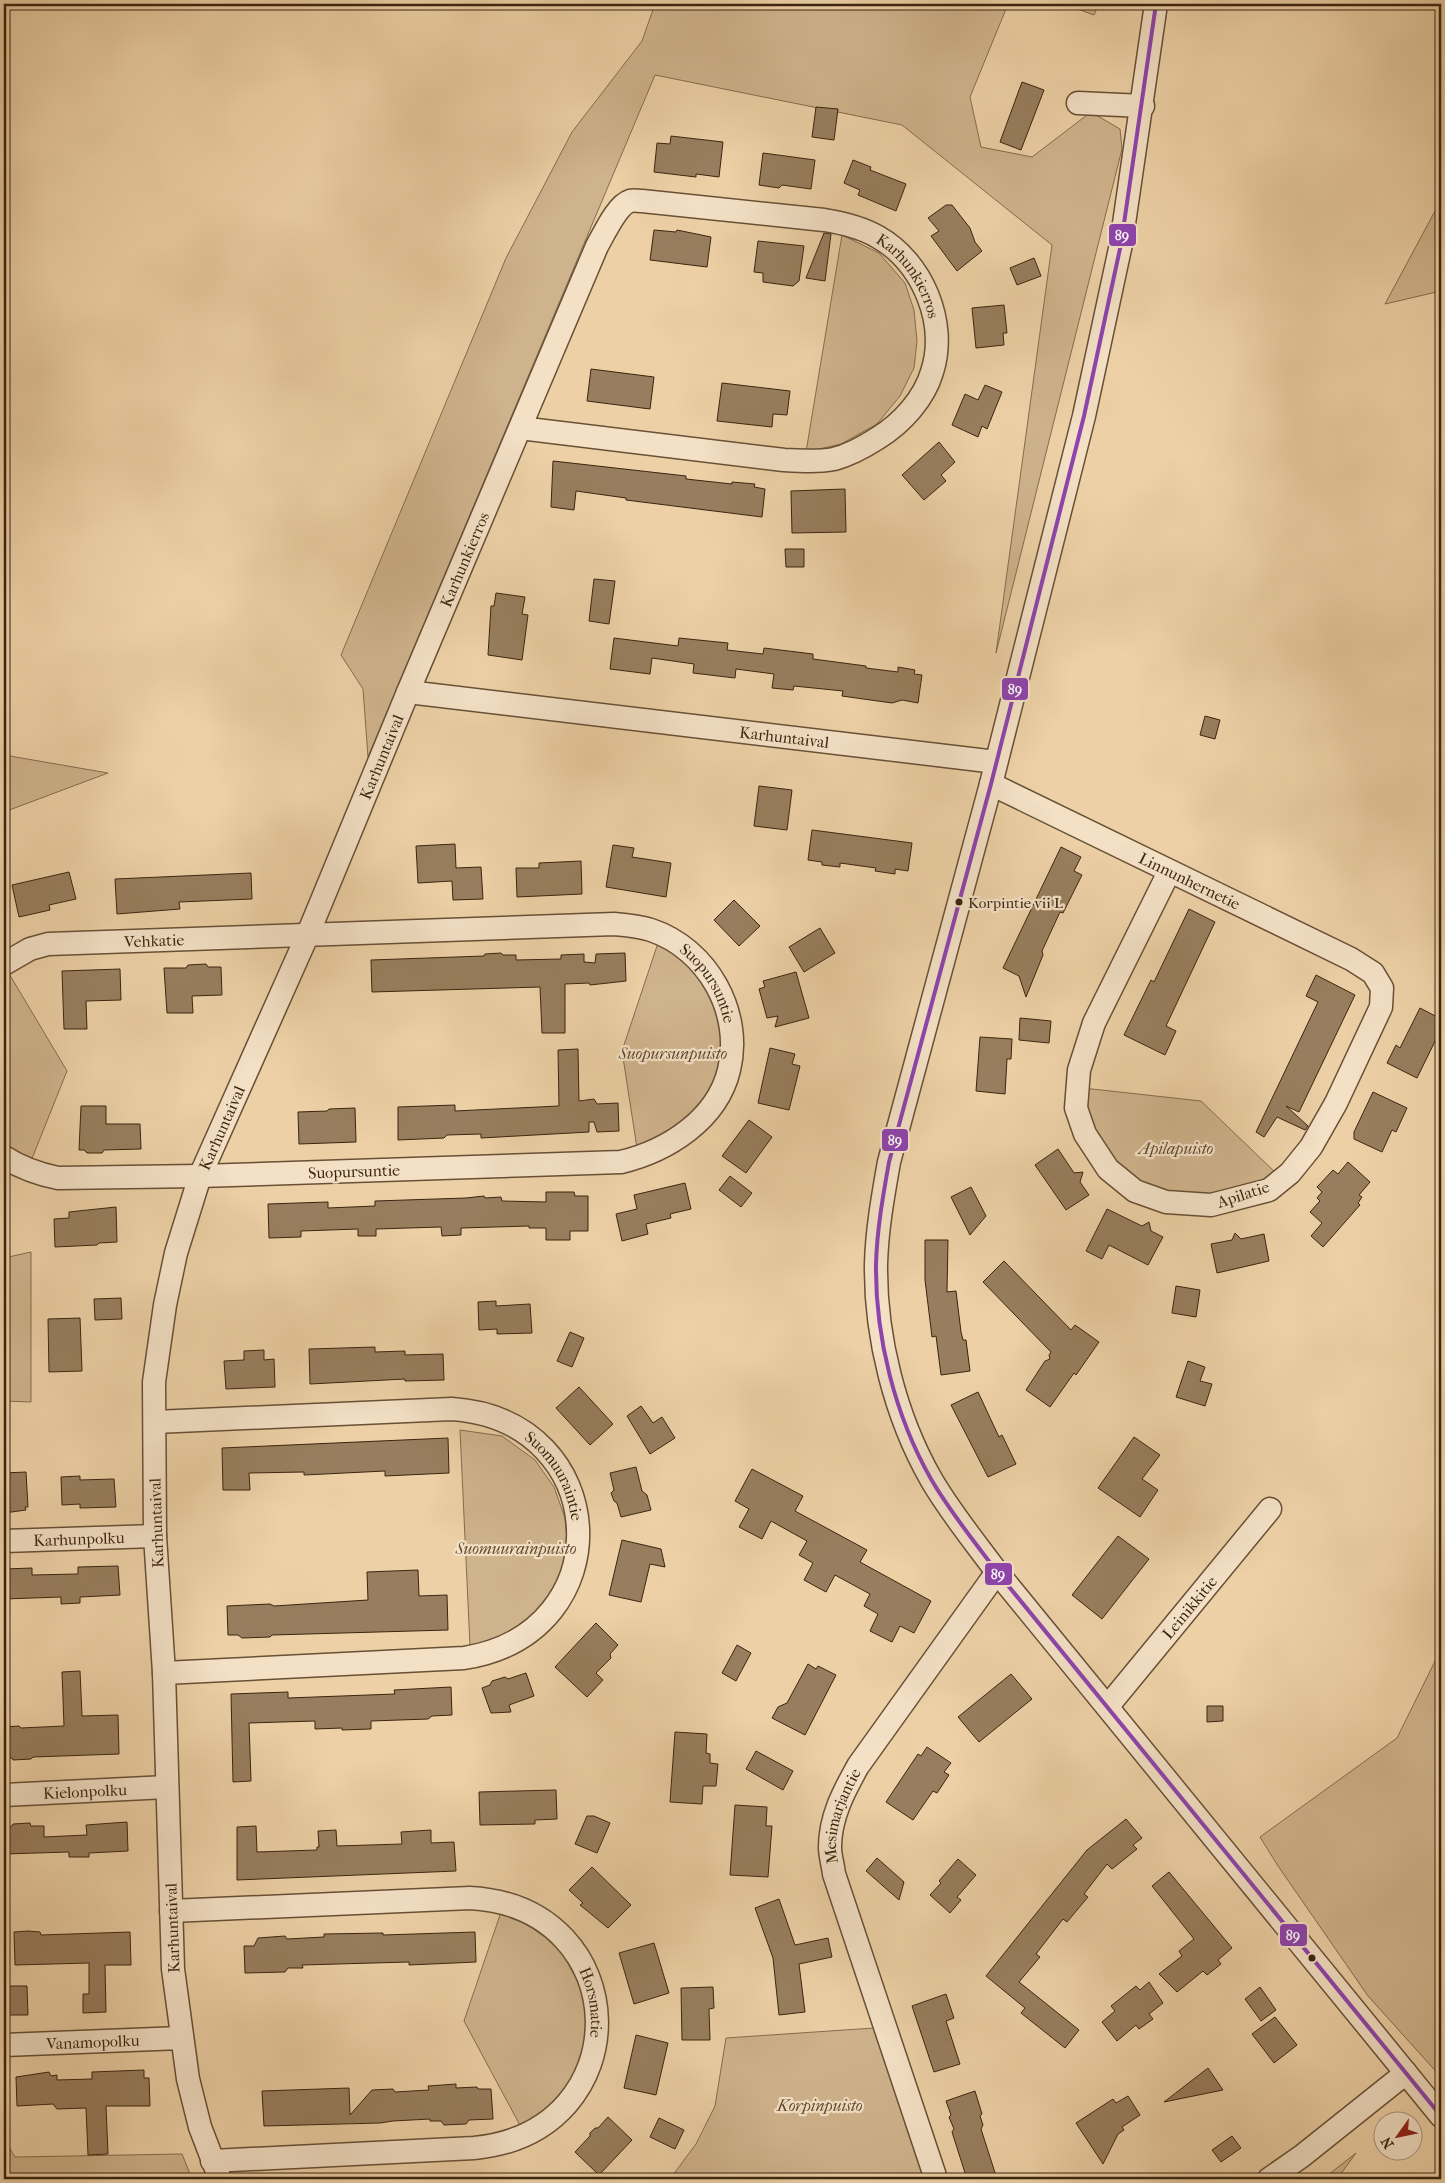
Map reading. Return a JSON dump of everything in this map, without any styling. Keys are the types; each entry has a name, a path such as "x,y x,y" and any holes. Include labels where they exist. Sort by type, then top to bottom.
{"street":[{"path":"1156,4 1143,106 1121,244 1084,416 991,784 888,1162 879,1222 876,1266 885,1355 895,1397 908,1431 930,1478 952,1513 997,1572 1441,2116"},
{"path":"1078,103 1143,106"},
{"name":"Karhunkierros","path":"408,692 597,246 620,208 628,202 642,200 824,220 862,229 879,237 908,263 928,296 934,314 936,353 932,372 913,408 886,433 852,453 833,459 810,461 784,460 520,428"},
{"name":"Karhuntaival","path":"216,2170 200,2127 188,2079 173,1969 164,1673 155,1536 154,1382 165,1305 176,1253 200,1176 308,934 408,692 996,762"},
{"name":"Linnunhernetie","path":"991,784 1350,959 1373,973 1382,988"},
{"name":"Apilatie","path":"1169,872 1094,1023 1079,1070 1076,1108 1085,1134 1108,1169 1135,1191 1166,1202 1211,1205 1269,1190 1290,1173 1311,1147 1336,1103 1381,1007 1382,988"},
{"name":"Suopursuntie","path":"200,1176 621,1162 656,1150 675,1140 692,1127 711,1106 728,1072 732,1054 728,1015 722,996 713,979 701,963 687,950 670,939 652,931 614,924 308,934"},
{"name":"Vehkatie","path":"4,964 30,949 48,944 308,934"},
{"path":"4,1156 38,1174 58,1178 200,1176"},
{"name":"Suomuuraintie","path":"155,1422 452,1409 490,1414 508,1421 525,1431 553,1458 564,1474 571,1492 578,1529 578,1548 574,1567 568,1585 558,1601 533,1630 501,1649 464,1658 164,1673"},
{"name":"Leinikkitie","path":"1108,1706 1270,1509"},
{"name":"Karhunpolku","path":"4,1541 155,1536"},
{"name":"Mesimarjantie","path":"936,2179 834,1874 830,1847 834,1820 841,1795 858,1766 997,1572"},
{"name":"Kielonpolku","path":"4,1795 167,1787"},
{"name":"Horsmatie","path":"171,1911 470,1898 489,1899 525,1910 556,1931 580,1960 594,1995 597,2032 592,2059 581,2085 558,2114 528,2135 510,2142 474,2148 216,2170"},
{"name":"Vanamopolku","path":"4,2046 182,2038"},
{"path":"1269,2179 1302,2156 1406,2073"}],"green space":[{"path":"655,4 1008,4 970,97 981,147 1032,157 1091,112 1120,129 1122,149 996,653 1052,245 902,125 655,75 368,757 363,689 341,655 506,258 572,132 642,41"},
{"path":"1064,4 1099,4 1094,15"},
{"path":"1435,211 1441,213 1441,291 1385,304"},
{"path":"842,235 879,253 905,283 914,310 917,341 914,368 900,396 877,424 841,444 806,452"},
{"path":"4,755 108,773 4,812"},
{"name":"Suopursunpuisto","path":"658,943 678,955 695,971 708,991 717,1013 721,1036 720,1059 714,1081 695,1110 672,1129 637,1148 622,1051"},
{"path":"8,972 67,1071 31,1161 4,1145 4,975"},
{"name":"Apilapuisto","path":"1083,1088 1201,1101 1278,1175 1217,1197 1166,1197 1137,1186 1091,1132"},
{"path":"31,1252 31,1402 4,1401 4,1258"},
{"name":"Suomuurainpuisto","path":"460,1430 502,1436 535,1460 554,1487 565,1518 568,1551 563,1581 521,1629 470,1646"},
{"path":"1441,1649 1441,2077 1368,1996 1260,1837 1397,1738"},
{"path":"501,1912 533,1924 560,1949 583,1991 587,2015 585,2053 560,2100 522,2129 464,2021"},
{"name":"Korpinpuisto","path":"874,2028 926,2179 670,2179 696,2144 715,2106 726,2038"},
{"path":"4,2139 15,2157 182,2154 192,2179 4,2179"},
{"path":"1356,2153 1337,2179 1323,2179"}],"building":[{"path":"1022,82 1044,90 1021,150 1000,142"},
{"path":"816,107 838,109 834,140 812,137"},
{"path":"671,136 723,142 719,177 696,174 696,177 654,172 657,143 670,144"},
{"path":"763,153 815,160 811,189 782,185 779,188 759,185"},
{"path":"853,160 871,167 870,170 906,184 896,211 858,195 860,190 844,183"},
{"path":"946,205 952,205 970,228 975,242 982,251 957,271 931,236 939,231 928,218"},
{"path":"654,230 676,232 677,230 711,237 707,267 650,260"},
{"path":"824,233 831,234 825,281 806,278"},
{"path":"758,241 804,246 799,281 793,286 763,282 763,273 754,272"},
{"path":"1034,258 1041,276 1017,285 1010,268"},
{"path":"1004,305 1007,333 1003,333 1004,345 976,348 972,308"},
{"path":"591,369 654,377 650,409 587,401"},
{"path":"722,383 790,391 787,415 773,414 772,427 717,421"},
{"path":"985,385 1002,392 987,429 982,426 978,437 952,425 965,394 978,400"},
{"path":"939,442 955,462 941,475 946,481 924,500 902,475"},
{"path":"553,461 686,476 686,479 732,484 732,482 755,484 754,487 765,489 762,517 626,500 626,498 576,491 574,510 551,507"},
{"path":"845,489 846,532 792,533 791,491"},
{"path":"785,549 804,549 804,567 786,567"},
{"path":"594,579 615,581 609,624 589,621"},
{"path":"496,593 525,597 522,614 528,615 522,660 488,655 491,606 494,606"},
{"path":"614,638 678,646 679,638 728,643 727,650 763,654 764,648 813,654 813,659 866,666 866,668 898,672 898,667 915,670 914,674 922,675 918,703 902,700 892,703 842,696 843,691 794,686 793,690 772,688 774,674 736,669 735,678 693,673 694,664 652,658 650,674 610,669"},
{"path":"1205,716 1220,720 1215,739 1200,735"},
{"path":"759,786 792,790 787,830 754,826"},
{"path":"812,830 912,843 908,871 895,869 895,874 875,871 876,868 840,863 840,867 822,865 822,862 808,860"},
{"path":"455,844 456,868 481,867 483,899 453,900 452,881 418,883 416,846"},
{"path":"613,845 634,848 632,857 671,863 666,897 606,887"},
{"path":"1061,847 1081,857 1074,871 1082,875 1063,913 1060,912 1042,951 1043,955 1026,997 1019,976 1003,968"},
{"path":"581,861 582,894 517,897 516,868 539,868 539,863"},
{"path":"69,872 76,899 49,905 50,910 19,917 12,885"},
{"path":"251,873 252,899 179,902 180,909 117,914 115,879"},
{"path":"734,900 760,926 739,946 714,920"},
{"path":"1189,909 1215,922 1166,1026 1176,1031 1165,1055 1124,1035 1151,980 1154,982"},
{"path":"820,928 835,953 804,972 789,947"},
{"path":"501,953 503,955 516,955 516,960 561,959 561,955 584,954 584,962 595,963 596,954 625,953 626,981 590,985 589,983 565,984 565,1033 542,1033 540,987 372,992 371,960 484,956 485,954"},
{"path":"206,964 208,967 221,967 222,995 192,996 193,1013 167,1013 164,968 186,968 188,965"},
{"path":"120,969 121,1000 86,1001 87,1029 64,1029 62,971"},
{"path":"796,972 809,1018 775,1027 778,1016 767,1018 759,989 765,987 763,981"},
{"path":"1316,975 1355,995 1299,1112 1286,1106 1308,1126 1305,1130 1277,1117 1264,1137 1256,1132 1318,1002 1306,996"},
{"path":"1420,1008 1441,1019 1441,1029 1417,1078 1387,1063 1396,1045 1400,1048"},
{"path":"1020,1018 1051,1021 1049,1043 1019,1040"},
{"path":"980,1037 1012,1039 1011,1059 1007,1059 1005,1094 976,1091"},
{"path":"770,1048 795,1054 792,1064 800,1066 789,1110 758,1103"},
{"path":"578,1049 579,1101 594,1099 597,1104 618,1103 619,1131 597,1132 594,1122 589,1122 589,1132 481,1138 481,1134 447,1135 444,1138 398,1140 398,1107 455,1105 455,1111 559,1106 558,1050"},
{"path":"1373,1092 1407,1108 1396,1132 1392,1130 1382,1152 1354,1139 1354,1132"},
{"path":"81,1106 106,1106 106,1124 140,1124 141,1149 104,1150 102,1153 87,1153 84,1150 79,1150"},
{"path":"355,1108 356,1142 299,1144 298,1112"},
{"path":"749,1120 772,1137 746,1173 722,1156"},
{"path":"1058,1149 1074,1173 1083,1172 1080,1182 1089,1195 1066,1210 1035,1165"},
{"path":"1348,1162 1370,1182 1359,1195 1362,1197 1358,1203 1360,1205 1323,1247 1311,1236 1322,1223 1310,1212 1320,1201 1317,1198 1322,1192 1317,1187 1333,1170 1338,1174"},
{"path":"730,1176 752,1193 741,1207 719,1190"},
{"path":"685,1183 691,1209 670,1214 671,1218 646,1224 648,1234 622,1241 616,1214 637,1209 634,1195"},
{"path":"971,1187 986,1216 970,1235 951,1197"},
{"path":"546,1192 574,1192 575,1196 588,1196 588,1231 570,1231 570,1240 546,1240 546,1228 529,1228 529,1226 461,1228 461,1235 442,1236 441,1227 376,1229 376,1236 358,1236 358,1229 301,1231 301,1237 269,1238 268,1204 328,1202 328,1208 375,1206 375,1201 484,1196 485,1198 501,1197 502,1201 546,1202"},
{"path":"116,1207 117,1242 55,1247 54,1219 69,1218 69,1212"},
{"path":"1107,1209 1142,1226 1149,1222 1151,1231 1163,1237 1148,1265 1109,1245 1102,1259 1086,1251"},
{"path":"1235,1233 1241,1239 1264,1234 1269,1261 1217,1273 1211,1244 1232,1240"},
{"path":"925,1240 948,1240 947,1292 956,1291 961,1332 963,1340 966,1340 970,1371 941,1375 936,1336 932,1337 925,1280"},
{"path":"1004,1261 1071,1330 1075,1325 1099,1342 1050,1407 1026,1390 1045,1361 1050,1359 1049,1355 1051,1352 983,1282"},
{"path":"1176,1286 1200,1290 1196,1317 1172,1313"},
{"path":"121,1298 122,1319 95,1320 94,1299"},
{"path":"496,1301 496,1306 530,1304 532,1333 497,1334 497,1329 479,1330 478,1302"},
{"path":"80,1318 82,1371 49,1372 48,1319"},
{"path":"570,1332 584,1338 572,1367 557,1361"},
{"path":"375,1347 375,1352 405,1351 405,1355 443,1354 444,1380 405,1381 405,1379 310,1384 309,1349"},
{"path":"264,1350 264,1360 274,1359 275,1387 226,1389 224,1361 244,1360 244,1351"},
{"path":"1188,1361 1205,1367 1200,1381 1212,1384 1205,1406 1176,1397"},
{"path":"579,1387 613,1424 590,1445 556,1408"},
{"path":"978,1392 999,1437 1002,1435 1016,1464 988,1477 951,1405"},
{"path":"641,1406 653,1423 662,1417 675,1438 650,1454 627,1416"},
{"path":"1134,1437 1160,1455 1142,1479 1158,1490 1140,1517 1098,1488"},
{"path":"448,1438 449,1473 385,1476 385,1471 304,1475 304,1472 249,1473 250,1490 223,1490 222,1448"},
{"path":"636,1467 642,1491 647,1495 651,1510 621,1517 617,1503 614,1501 611,1493 614,1490 610,1473"},
{"path":"752,1469 803,1496 795,1511 867,1550 860,1562 931,1601 914,1633 900,1626 892,1642 870,1631 878,1614 864,1606 870,1594 835,1575 826,1592 804,1580 813,1563 799,1555 807,1541 771,1521 762,1539 739,1527 749,1509 735,1501"},
{"path":"26,1472 28,1507 25,1507 26,1510 4,1513 4,1473"},
{"path":"80,1476 80,1480 114,1479 116,1507 80,1508 80,1504 62,1505 61,1477"},
{"path":"1118,1536 1149,1559 1102,1619 1072,1595"},
{"path":"622,1540 661,1549 665,1567 650,1564 641,1602 609,1595"},
{"path":"118,1566 120,1595 80,1597 80,1603 61,1604 61,1597 4,1599 4,1569 32,1568 32,1575 78,1574 78,1567"},
{"path":"418,1570 419,1596 447,1595 448,1630 272,1635 270,1637 242,1638 238,1635 228,1635 227,1606 270,1604 274,1606 368,1600 367,1572"},
{"path":"596,1623 618,1645 610,1654 611,1658 596,1673 603,1680 587,1697 555,1667"},
{"path":"737,1645 751,1653 736,1681 722,1673"},
{"path":"808,1664 816,1669 818,1666 836,1675 805,1735 772,1718 778,1707 787,1703"},
{"path":"80,1671 82,1716 118,1715 119,1754 33,1757 31,1759 13,1760 12,1758 4,1758 4,1727 64,1726 62,1672"},
{"path":"526,1673 534,1696 509,1705 511,1712 491,1713 482,1688 490,1685 492,1681 505,1677 508,1679"},
{"path":"1011,1674 1032,1699 979,1742 958,1717"},
{"path":"451,1687 452,1715 432,1716 428,1719 371,1721 371,1729 315,1729 315,1721 249,1723 251,1781 233,1782 231,1694 288,1692 288,1698 395,1694 394,1690"},
{"path":"1207,1706 1223,1706 1223,1721 1207,1722"},
{"path":"675,1732 707,1734 706,1753 710,1754 710,1763 718,1764 716,1786 703,1786 702,1804 670,1802"},
{"path":"927,1747 951,1763 944,1772 949,1775 937,1793 933,1791 913,1820 886,1802 918,1754 921,1756"},
{"path":"756,1751 793,1771 783,1790 746,1769"},
{"path":"556,1790 557,1819 535,1820 535,1824 480,1825 479,1792"},
{"path":"735,1805 767,1807 766,1826 772,1826 768,1877 730,1875"},
{"path":"587,1816 594,1816 610,1823 597,1853 575,1844"},
{"path":"1126,1819 1142,1838 1133,1845 1137,1849 1112,1869 1107,1864 1084,1894 1088,1897 1067,1922 1063,1919 1036,1954 1040,1957 1019,1982 1079,2030 1065,2048 1021,2013 1025,2008 986,1976 1087,1850"},
{"path":"127,1822 128,1851 89,1853 89,1857 69,1857 69,1852 4,1854 4,1827 11,1827 13,1824 30,1823 31,1826 44,1826 44,1837 87,1835 86,1825"},
{"path":"256,1826 257,1852 317,1850 317,1847 319,1847 318,1831 336,1830 337,1846 402,1844 401,1832 431,1830 431,1843 454,1842 456,1871 237,1880 237,1827"},
{"path":"877,1858 904,1882 899,1900 866,1871"},
{"path":"958,1859 976,1875 957,1897 961,1900 950,1913 930,1895"},
{"path":"592,1867 631,1905 608,1928 580,1905 583,1903 569,1890"},
{"path":"1169,1872 1232,1948 1218,1960 1221,1964 1207,1975 1203,1971 1177,1992 1159,1974 1182,1956 1179,1951 1194,1939 1152,1886"},
{"path":"779,1899 795,1945 828,1938 832,1957 799,1964 805,2012 779,2015 773,1958 755,1908"},
{"path":"14,1932 40,1932 41,1935 130,1932 131,1965 105,1965 106,2012 83,2013 83,1994 89,1994 89,1963 15,1965"},
{"path":"475,1932 476,1962 409,1965 409,1962 302,1965 303,1968 288,1968 285,1972 245,1973 244,1946 254,1946 258,1938 285,1936 287,1939 324,1937 324,1934 383,1933 383,1935"},
{"path":"654,1943 669,1993 634,2004 619,1953"},
{"path":"1149,1982 1163,2003 1149,2014 1153,2019 1139,2029 1136,2025 1117,2041 1102,2022 1115,2011 1111,2006 1136,1986 1140,1990"},
{"path":"7,1986 27,1986 28,2015 8,2015"},
{"path":"713,1987 714,2008 709,2009 710,2040 682,2040 681,1988"},
{"path":"1260,1987 1276,2010 1261,2021 1245,1999"},
{"path":"946,1994 954,2018 946,2021 960,2064 934,2072 912,2006"},
{"path":"1275,2017 1297,2045 1274,2063 1252,2034"},
{"path":"636,2035 668,2043 656,2095 624,2088"},
{"path":"1208,2068 1223,2090 1164,2102"},
{"path":"144,2070 144,2078 149,2078 150,2106 106,2106 108,2154 88,2155 86,2108 57,2109 53,2104 17,2106 16,2077 49,2072 51,2076 57,2075 57,2080 92,2079 92,2072"},
{"path":"456,2084 456,2088 477,2087 478,2089 491,2089 493,2119 469,2120 466,2124 444,2125 441,2121 430,2121 430,2119 380,2123 264,2126 262,2091 349,2088 350,2115 372,2090 393,2089 395,2092 429,2090 428,2086"},
{"path":"975,2091 982,2114 980,2116 983,2125 981,2129 997,2179 967,2179 952,2132 954,2129 949,2117 951,2115 946,2101"},
{"path":"1128,2096 1140,2115 1122,2127 1124,2130 1118,2134 1103,2164 1076,2123 1113,2099 1116,2103"},
{"path":"608,2117 632,2140 599,2175 575,2152 590,2136 590,2133 595,2128 598,2128"},
{"path":"659,2118 684,2130 675,2149 650,2137"},
{"path":"1232,2136 1241,2148 1221,2162 1212,2150"}],"transit line":[{"name":"89","path":"1156,4 1121,244 1084,416 991,784 889,1162 876,1264 879,1319 890,1375 907,1429 931,1479 954,1515 997,1572 1441,2116"}],"place":[{"name":"Korpintie vii L","path":"959,902"}]}
